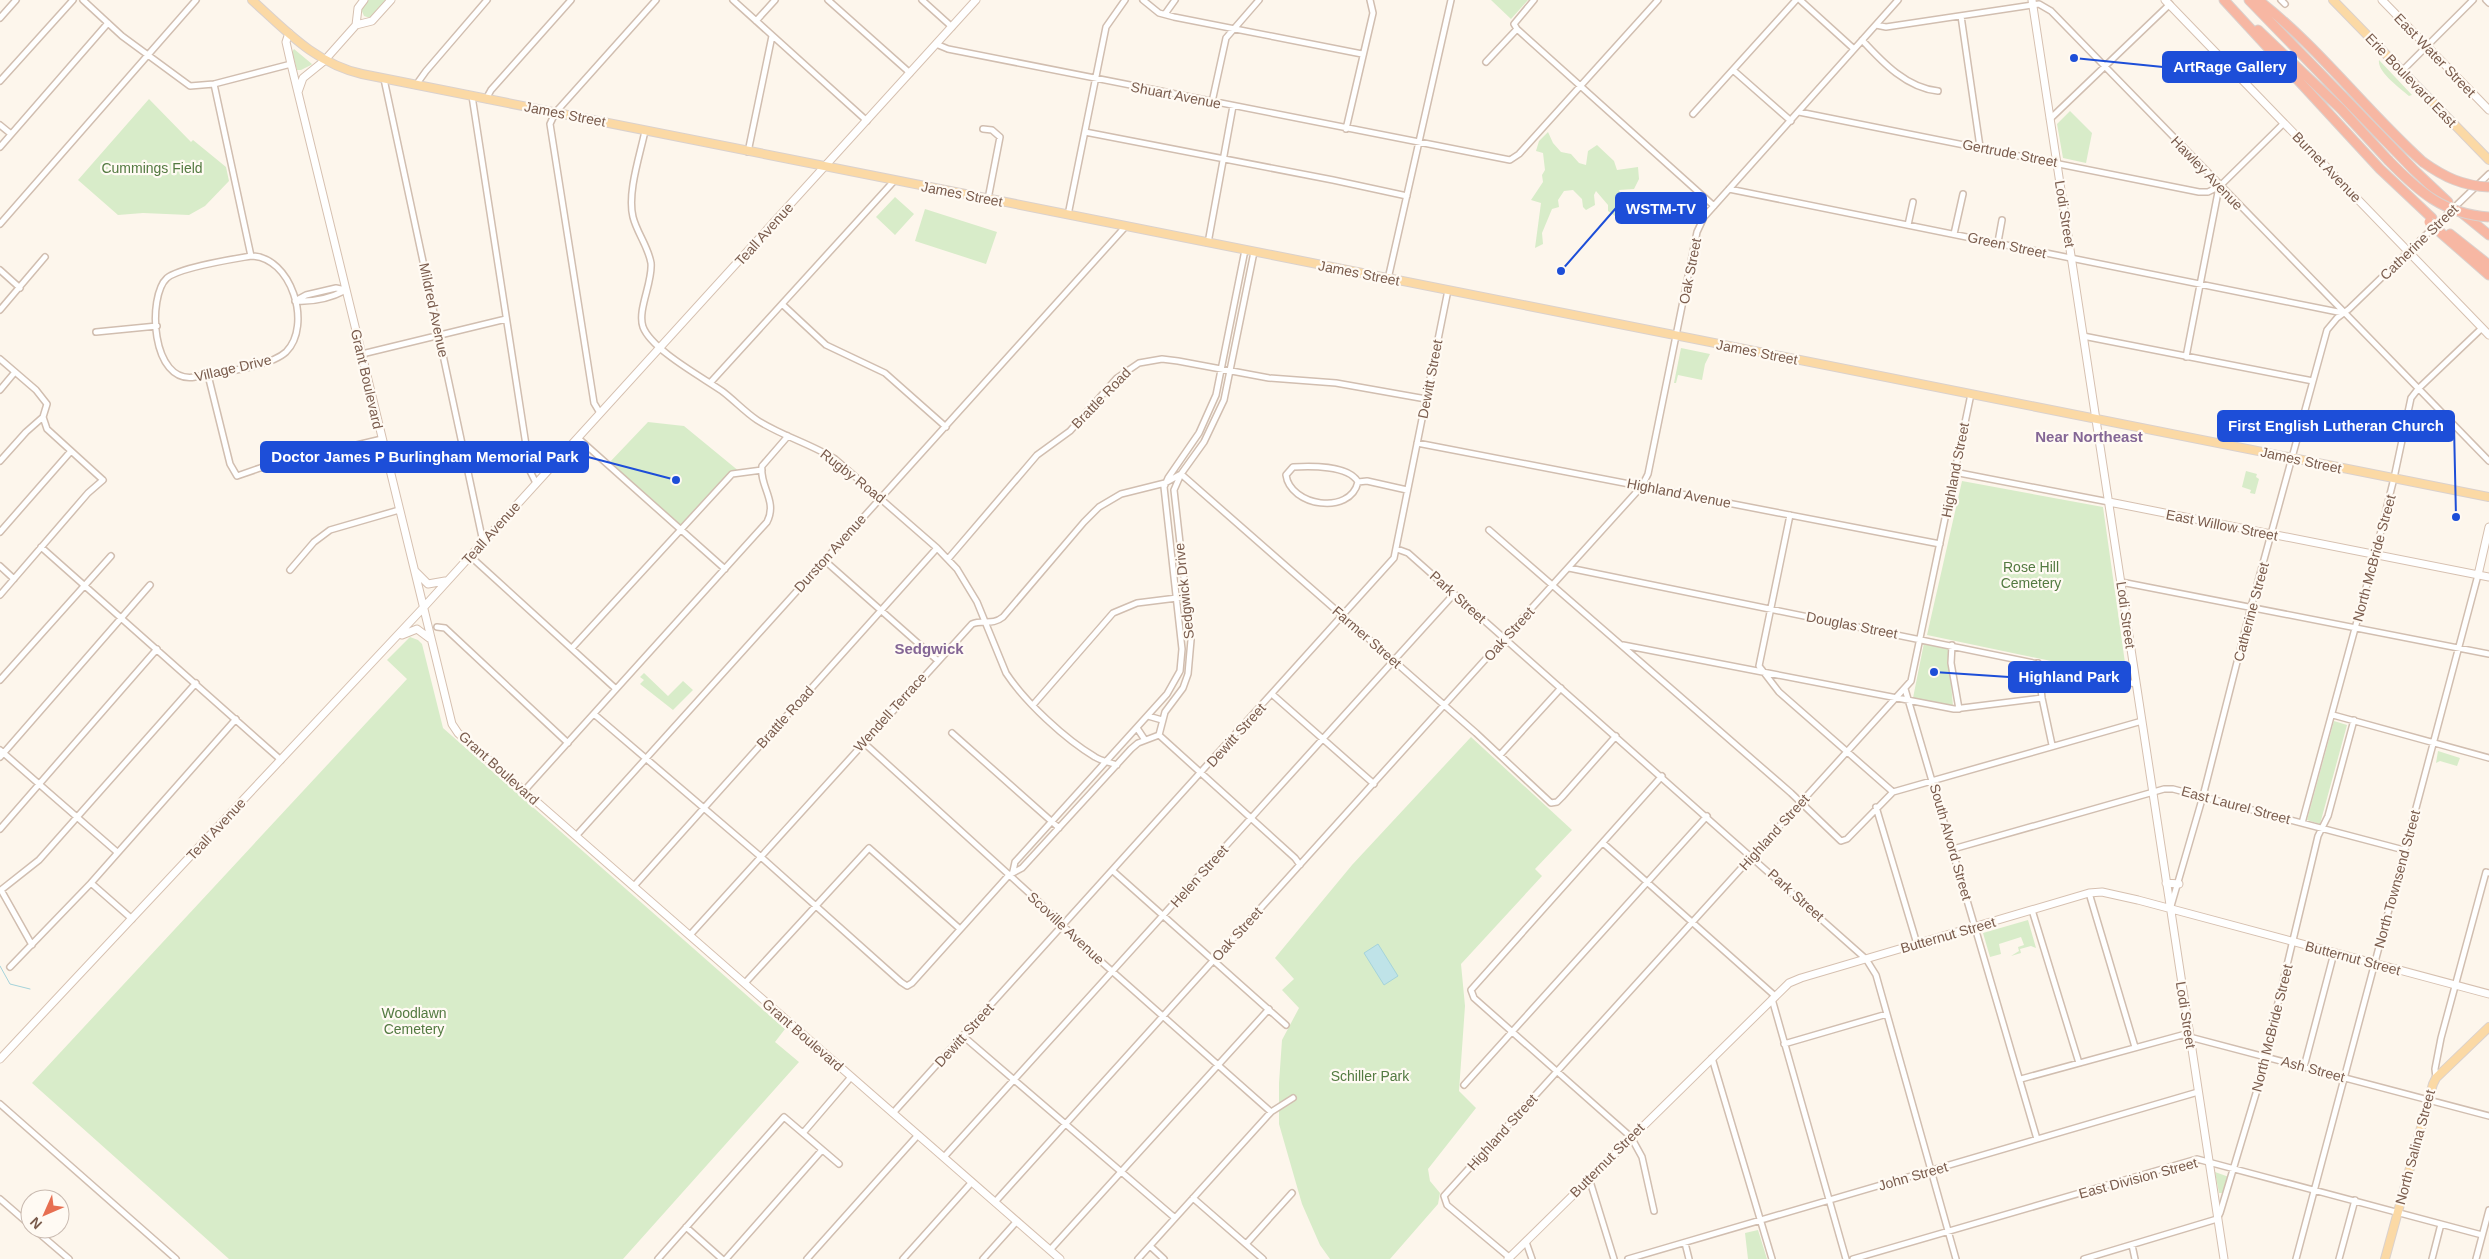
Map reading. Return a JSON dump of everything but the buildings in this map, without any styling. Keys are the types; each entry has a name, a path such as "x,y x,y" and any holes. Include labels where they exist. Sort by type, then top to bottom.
{"highway":[{"path":"2226,0 2340,110 2413,185 2435,202 2464,214 2489,217"},
{"path":"2226,0 2380,169 2430,220 2489,275"},
{"path":"2249,0 2414,170 2448,202 2489,235"},
{"path":"2258,0 2274,12 2318,55 2423,162 2450,179 2473,186 2489,187"},
{"path":"2442,231 2489,264"}],"main road":[{"name":"James Street","path":"253,0 289,33 324,61 357,73 824,168 1126,226 2489,497"},
{"name":"Erie Boulevard East","path":"2333,0 2489,160"},
{"name":"North Salina Street","path":"2386,1259 2428,1099 2436,1078 2489,1027"}],"street":[{"path":"0,18 14,2 7,0"},
{"path":"0,81 73,0"},
{"path":"84,0 108,23 190,86 214,84 291,64"},
{"path":"0,224 196,0"},
{"path":"356,25 358,8 364,0"},
{"path":"298,93 303,78 324,61 356,25 372,21 391,0"},
{"path":"416,85 426,70 487,0"},
{"path":"486,99 491,90 571,0"},
{"path":"600,414 594,403 550,124 555,113 656,0"},
{"path":"732,0 867,121"},
{"path":"756,21 775,0"},
{"path":"828,0 910,73"},
{"path":"922,0 952,27"},
{"name":"Teall Avenue","path":"0,1058 423,608 976,0"},
{"path":"1068,215 1106,27 1124,0"},
{"path":"1143,0 1159,13 1233,30 1362,54"},
{"path":"1165,14 1175,0"},
{"path":"1212,102 1224,42 1259,0"},
{"path":"1346,128 1372,13 1370,0"},
{"path":"1388,279 1451,0"},
{"path":"1534,0 1514,24 1518,29 1714,206"},
{"path":"1581,86 1658,0"},
{"path":"1693,114 1798,0 1854,49"},
{"name":"Oak Street","path":"994,1202 1445,706 1642,486 1648,474 1697,232 1704,217 1898,0"},
{"name":"East Water Street","path":"2382,0 2489,110"},
{"path":"2402,71 2473,0"},
{"path":"2486,0 2489,3"},
{"path":"2050,119 2170,1"},
{"name":"Burnet Avenue","path":"2170,1 2284,123 2489,335"},
{"path":"1876,25 1886,28 2032,3"},
{"name":"Hawley Avenue","path":"2032,3 2039,4 2051,11 2489,461"},
{"name":"Lodi Street","path":"2032,3 2224,1259"},
{"path":"1961,16 1980,147"},
{"path":"0,146 108,23"},
{"path":"1486,62 1518,29"},
{"name":"Grant Boulevard","path":"289,33 286,42 291,64 452,724 458,733 1058,1258"},
{"path":"748,152 772,36"},
{"path":"1862,40 1910,83 1923,89 1938,91"},
{"name":"Shuart Avenue","path":"936,44 948,50 1510,160 1519,154 1581,86"},
{"path":"1733,70 1790,121"},
{"path":"293,72 309,72"},
{"name":"Mildred Avenue","path":"384,79 483,542"},
{"path":"214,84 252,256"},
{"path":"472,96 530,470 536,483"},
{"path":"1208,243 1233,106"},
{"name":"Gertrude Street","path":"1798,112 2199,192 2208,192 2220,186"},
{"path":"2186,357 2220,186 2284,123"},
{"path":"0,124 11,134"},
{"path":"983,129 992,130 1000,137 988,199"},
{"name":"Rugby Road","path":"645,131 631,208 634,222 648,250 651,264 643,324 652,339 689,370 710,383 757,420 818,449 835,460 937,548 965,579 986,623 1006,673 1021,694 1079,746 1098,759 1117,765"},
{"path":"1085,132 1407,196"},
{"name":"Catherine Street","path":"2170,909 2179,884 2203,796 2327,330 2489,174"},
{"path":"710,383 894,181"},
{"name":"Green Street","path":"1729,188 2071,258 2200,282 2344,313"},
{"path":"1954,234 1963,194"},
{"path":"1908,225 1912,202"},
{"path":"1998,242 2002,220"},
{"name":"Durston Avenue","path":"576,836 1126,226"},
{"path":"1165,483 1206,421 1222,370 1245,250"},
{"name":"Sedgwick Drive","path":"1011,873 1022,868 1131,749 1145,740 1159,735 1162,730 1162,720 1183,688 1191,661 1174,490 1181,474 1193,460 1214,423 1224,400 1254,252"},
{"name":"Village Drive","path":"252,256 265,258 275,265 288,282 295,302 297,315 296,334 291,346 282,355 262,363 185,378 170,370 160,353 157,326 157,295 162,284 170,276 252,256"},
{"path":"0,310 45,257"},
{"path":"0,270 20,288"},
{"path":"295,302 306,295 329,289 346,290"},
{"name":"Dewitt Street","path":"893,1113 1386,570 1397,550 1407,490 1448,290"},
{"path":"1236,295 1246,296"},
{"path":"782,304 826,345 885,373 946,427"},
{"path":"362,354 506,319"},
{"name":"North McBride Street","path":"2302,823 2333,715 2375,555 2394,478 2409,404 2418,389 2489,321"},
{"path":"96,332 157,326"},
{"path":"1229,332 1238,334"},
{"path":"2083,336 2313,381"},
{"name":"Brattle Road","path":"948,559 1037,455 1070,431 1118,378 1131,367 1150,360 1162,359 1276,379 1343,384 1426,399"},
{"path":"0,461 26,432 43,417 47,404 44,398 1,360"},
{"path":"0,390 16,372"},
{"path":"208,375 230,464 237,476 260,468 382,439"},
{"name":"Highland Street","path":"1509,1258 1445,1202 1446,1193 1847,751 1906,689 1913,677 1971,394"},
{"path":"0,595 88,493 103,480 47,429 43,417"},
{"path":"1206,421 1214,423"},
{"path":"524,790 769,518 770,496 762,470 764,463 788,436"},
{"path":"578,438 725,569"},
{"name":"Highland Avenue","path":"1417,443 1940,544"},
{"path":"0,532 71,451"},
{"path":"1316,466 1350,474 1358,482 1345,499 1332,504 1306,498 1295,492 1287,481 1286,475 1292,467 1316,466"},
{"path":"572,648 732,474 762,470"},
{"name":"East Willow Street","path":"1954,472 2489,577"},
{"name":"Wendell Terrace","path":"690,935 937,660 972,624 996,622 1003,617 1099,507 1122,494 1165,483 1181,474"},
{"name":"Farmer Street","path":"1181,474 1344,616 1551,803 1557,802 1562,797 1616,736"},
{"path":"1358,482 1367,481 1407,490"},
{"name":"Sedgwick Drive","path":"816,905 907,986 1011,873 1015,862 1168,694 1180,671 1182,649 1164,495 1165,483"},
{"path":"290,570 314,542 330,530 399,510"},
{"path":"1790,514 1758,666 1760,672 1779,692 1893,792"},
{"name":"North Townsend Street","path":"2296,1259 2434,742 2489,527"},
{"path":"1489,530 1623,645 1842,840 1847,839 1876,807 1893,792 2142,720"},
{"path":"41,547 281,760"},
{"name":"Brattle Road","path":"634,886 937,548"},
{"name":"Park Street","path":"1397,550 1408,553 1866,958 1876,974 1956,1259"},
{"path":"0,680 111,556"},
{"path":"470,556 616,689"},
{"path":"824,560 937,660"},
{"path":"0,566 14,579"},
{"path":"413,568 428,584 448,580"},
{"name":"Douglas Street","path":"1569,568 2136,684"},
{"path":"2121,582 2489,654"},
{"path":"117,852 77,816 1,754 150,585"},
{"name":"Helen Street","path":"944,1157 1454,594"},
{"path":"1033,705 1113,613 1137,603 1185,597"},
{"path":"437,627 445,628 568,743"},
{"path":"393,640 409,630 416,629 430,640"},
{"path":"1623,645 1958,709 2042,698"},
{"path":"1952,645 1951,663 1958,709"},
{"path":"0,829 157,649"},
{"path":"2038,663 2042,698 2052,745"},
{"path":"32,945 1,890 30,868 196,683"},
{"path":"1500,755 1561,688"},
{"name":"South Alvord Street","path":"1906,689 2037,1139"},
{"path":"1273,695 1374,784"},
{"path":"594,714 816,905"},
{"path":"2333,715 2489,758"},
{"path":"1148,716 1162,720"},
{"path":"10,968 91,883 236,719"},
{"name":"North McBride Street","path":"2217,1219 2234,1169 2265,1057 2313,854 2328,816 2354,720"},
{"path":"1137,728 1145,740"},
{"path":"952,733 1059,828"},
{"path":"1159,735 1252,818 1295,858 1300,865"},
{"name":"Scoville Avenue","path":"863,742 1011,873 1113,971 1271,1112"},
{"path":"1654,1211 1642,1158 1631,1137 1471,994 1475,984 1662,776"},
{"name":"East Laurel Street","path":"1953,849 2153,792 2174,789 2404,850"},
{"path":"1876,807 1917,944"},
{"path":"1464,1085 1707,816"},
{"path":"1603,842 1773,997 1784,1044 1846,1259"},
{"path":"745,984 866,850 873,850 960,930"},
{"path":"1113,871 1286,1025"},
{"path":"2436,1078 2436,1065 2441,1038 2488,872"},
{"path":"91,883 132,919"},
{"path":"2166,883 2179,884"},
{"name":"Butternut Street","path":"1509,1258 1789,983 1866,958 2089,894 2102,892 2170,909 2489,994"},
{"path":"2089,894 2135,1047"},
{"path":"2032,910 2079,1064"},
{"path":"2304,1067 2334,953"},
{"path":"1050,1250 1269,1009"},
{"path":"1784,1044 1887,1014"},
{"name":"Ash Street","path":"2021,1079 2079,1064 2175,1035 2189,1036 2489,1116"},
{"path":"963,1036 1175,1218"},
{"path":"1711,1058 1772,1259"},
{"path":"803,1133 851,1077"},
{"name":"John Street","path":"1628,1259 2198,1092"},
{"path":"1138,1259 1271,1112 1293,1098"},
{"path":"0,1104 174,1259"},
{"path":"658,1259 784,1117 838,1164"},
{"path":"807,1259 918,1135"},
{"path":"726,1259 822,1150"},
{"name":"East Division Street","path":"1853,1259 2197,1159 2482,1235"},
{"path":"1589,1178 1614,1259"},
{"path":"903,1259 972,1182"},
{"path":"1246,1244 1292,1193"},
{"path":"1193,1198 1263,1259"},
{"path":"0,1199 20,1216"},
{"path":"2339,1259 2355,1200"},
{"path":"2476,1259 2489,1210"},
{"path":"2084,1259 2217,1219"},
{"path":"983,1259 1017,1221"},
{"path":"2432,1259 2442,1224"},
{"path":"686,1227 722,1259"},
{"path":"46,1239 69,1259"},
{"path":"1526,1242 1532,1259"},
{"path":"1685,1242 1689,1259"},
{"path":"2132,1245 2135,1259"},
{"path":"1150,1246 1164,1259"}],"green space":[{"path":"368,0 388,0 370,18 364,16 361,9"},
{"path":"1491,0 1528,0 1511,19"},
{"path":"294,49 312,64 297,70 292,52"},
{"path":"2379,60 2412,95 2409,96 2385,75 2379,65"},
{"name":"Cummings Field","path":"149,99 191,142 193,140 226,167 229,181 205,206 189,215 143,213 118,215 78,180"},
{"path":"2070,111 2092,133 2086,163 2063,158 2057,124"},
{"path":"1548,132 1553,143 1561,152 1571,154 1579,163 1586,165 1588,151 1597,145 1614,161 1617,170 1638,167 1639,179 1634,189 1619,190 1623,199 1633,196 1636,204 1644,203 1648,197 1655,197 1638,216 1622,221 1608,211 1608,205 1596,191 1594,195 1595,205 1586,210 1583,207 1582,199 1573,190 1564,191 1558,200 1559,207 1552,209 1542,233 1543,244 1535,248 1541,203 1531,200 1543,182 1542,175 1545,170 1543,153 1536,151 1539,141"},
{"path":"895,197 914,214 895,235 876,217"},
{"path":"925,209 997,232 986,264 915,241"},
{"path":"1681,348 1710,354 1705,364 1702,380 1678,375 1676,383 1674,383"},
{"path":"648,422 684,426 740,472 735,473 681,529 608,464"},
{"path":"2246,471 2257,474 2256,477 2259,479 2255,494 2250,493 2251,490 2242,487"},
{"name":"Rose Hill Cemetery","path":"1962,481 2103,507 2127,677 1927,635"},
{"name":"Woodlawn Cemetery","path":"410,637 422,644 443,728 785,1029 775,1042 799,1062 623,1259 229,1259 32,1083 407,679 387,660"},
{"path":"1924,643 1948,649 1953,706 1913,698"},
{"path":"644,673 668,696 683,681 693,690 673,710 640,684 644,680 640,677"},
{"path":"2334,721 2347,725 2320,824 2307,820"},
{"name":"Schiller Park","path":"1471,737 1572,830 1535,869 1542,876 1461,964 1465,1006 1459,1091 1476,1108 1428,1169 1430,1181 1440,1193 1438,1204 1390,1259 1330,1259 1320,1245 1302,1204 1279,1124 1282,1040 1299,1008 1282,990 1294,979 1275,958 1352,865"},
{"path":"2438,751 2460,758 2457,766 2440,761 2436,763"},
{"path":"2028,920 2036,948 2031,946 2020,949 2021,953 2011,956 2019,951 2018,947 2024,945 2021,937 1999,944 2001,954 1990,957 1983,933"},
{"path":"2215,1172 2229,1177 2224,1193 2219,1193"},
{"path":"1758,1230 1767,1259 1748,1259 1745,1233"}],"water":[{"path":"1378,944 1398,976 1384,985 1364,953"}],"waterway":[{"path":"0,966 10,984 30,989"}],"place":[{"name":"ArtRage Gallery","path":"2074,58"},
{"name":"WSTM-TV","path":"1561,271"},
{"name":"Doctor James P Burlingham Memorial Park","path":"676,480"},
{"name":"First English Lutheran Church","path":"2456,517"},
{"name":"Highland Park","path":"1934,672"}],"district":[{"name":"Near Northeast","path":"2089,436"},
{"name":"Sedgwick","path":"929,648"}]}
